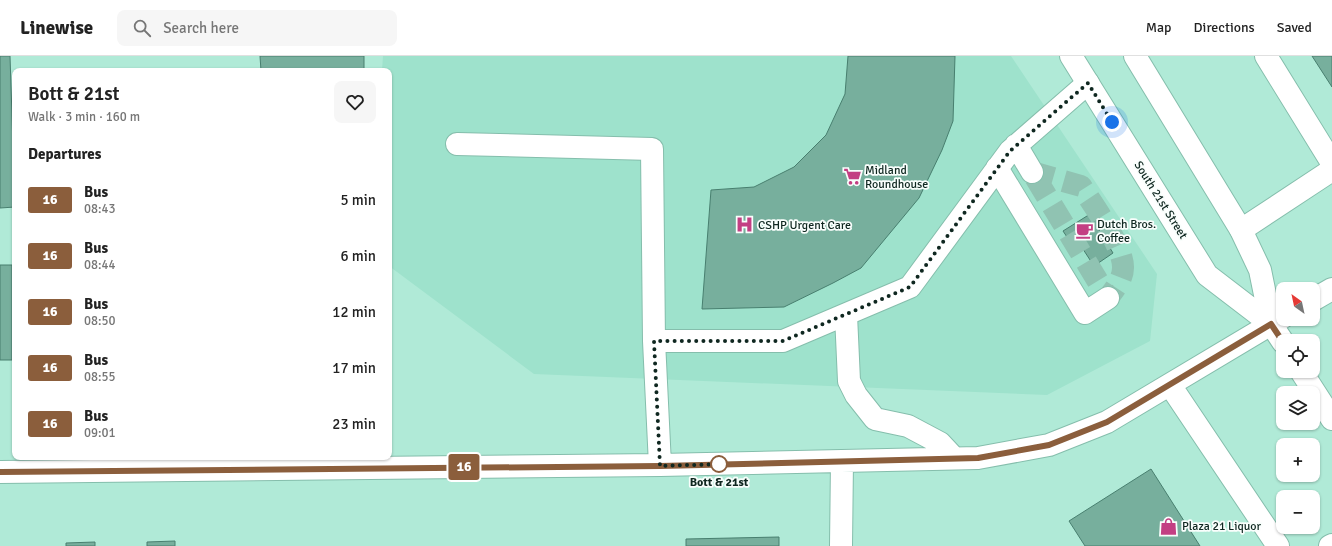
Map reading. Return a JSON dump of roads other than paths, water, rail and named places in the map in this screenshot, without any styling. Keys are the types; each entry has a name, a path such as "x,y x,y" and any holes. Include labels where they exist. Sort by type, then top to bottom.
{"street":[{"name":"South 21st Street","path":"1071,56 1207,275 1276,320"},
{"name":"South 21st Street","path":"1135,56 1240,230 1260,270 1276,318"},
{"path":"1266,56 1332,163"},
{"path":"654,341 783,341 910,287 1010,151 1088,83"},
{"path":"457,144 652,149 654,341 660,466"},
{"path":"1016,145 1032,172"},
{"path":"997,168 1085,312 1108,298"},
{"path":"1240,230 1332,170"},
{"path":"1320,296 1332,289"},
{"path":"846,315 849,381 856,395 875,419 908,426 940,443 954,458"},
{"path":"0,472 203,463 660,466 978,458 1049,445 1107,422 1276,322"},
{"path":"1306,378 1332,419"},
{"path":"1170,385 1278,546"},
{"path":"841,546 842,461"}],"tunnel":[{"path":"1032,172 1081,186 1107,226 1119,249 1123,268 1120,280 1108,298 1032,172"}],"place":[{"name":"Midland Roundhouse","path":"852,177"},
{"name":"CSHP Urgent Care","path":"745,225"},
{"name":"Dutch Bros. Coffee","path":"1084,231"},
{"name":"Bott & 21st","path":"719,464"},
{"name":"Plaza 21 Liquor","path":"1169,526"}]}
